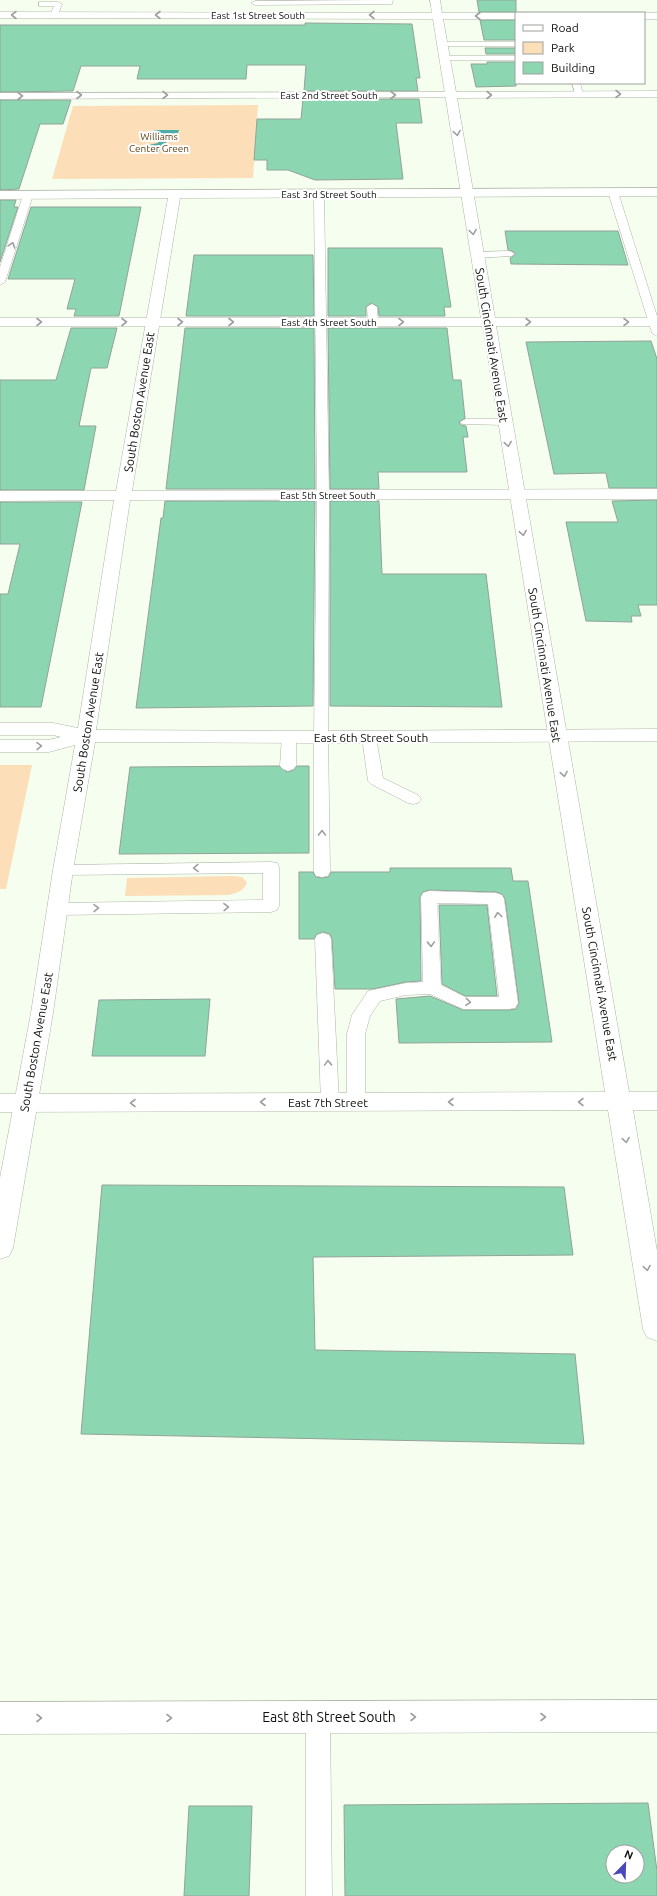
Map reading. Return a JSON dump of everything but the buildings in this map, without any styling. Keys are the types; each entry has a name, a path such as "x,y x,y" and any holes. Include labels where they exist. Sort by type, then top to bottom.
{"main road":[{"name":"South Cincinnati Avenue East","path":"435,0 466,193 489,322 516,495 620,1102 657,1329"},
{"name":"East 1st Street South","path":"0,15 515,16"},
{"path":"645,16 657,16"},
{"name":"East 2nd Street South","path":"0,96 657,94"},
{"name":"East 3rd Street South","path":"0,195 657,192"},
{"name":"South Boston Avenue East","path":"0,1248 42,1012 63,870 86,736 123,495 174,195"},
{"name":"East 4th Street South","path":"0,322 489,322 656,326"},
{"name":"East 5th Street South","path":"0,496 657,494"},
{"name":"East 6th Street South","path":"0,729 53,729 86,736 657,736"},
{"name":"East 6th Street South","path":"0,746 49,746 86,736"},
{"name":"East 7th Street","path":"0,1103 657,1101"},
{"name":"East 8th Street South","path":"0,1718 657,1716"}],"lane":[{"path":"253,15 255,1 389,2 389,0"},
{"path":"37,15 42,2 58,4 54,15"},
{"path":"443,51 515,44"},
{"path":"443,51 515,52"},
{"path":"443,51 515,58"},
{"path":"576,84 579,94"},
{"path":"613,192 656,326"},
{"path":"319,194 323,495 321,737 322,872"},
{"path":"0,282 28,195"},
{"path":"477,254 509,254"},
{"path":"372,307 373,322"},
{"path":"466,422 505,422"},
{"path":"288,766 289,737"},
{"path":"369,737 376,781 413,799"},
{"path":"57,909 271,906 271,867 63,870"},
{"path":"356,1102 356,1034 360,1015 374,996 406,989 432,988 463,1003 509,1003 496,899 429,897 432,988"},
{"path":"323,939 330,1102"},
{"path":"318,1717 319,1896"}],"green space":[{"name":"Williams Center Green","path":"258,105 253,178 52,179 73,106"},
{"path":"0,765 32,765 6,889 0,889"},
{"path":"242,877 247,882 242,890 228,895 125,896 127,878"}],"water":[{"path":"156,130 179,130 178,133 169,137 166,143 170,146 169,148 160,150 159,153 143,153 144,146 158,143 159,141 148,136 149,132"}]}
